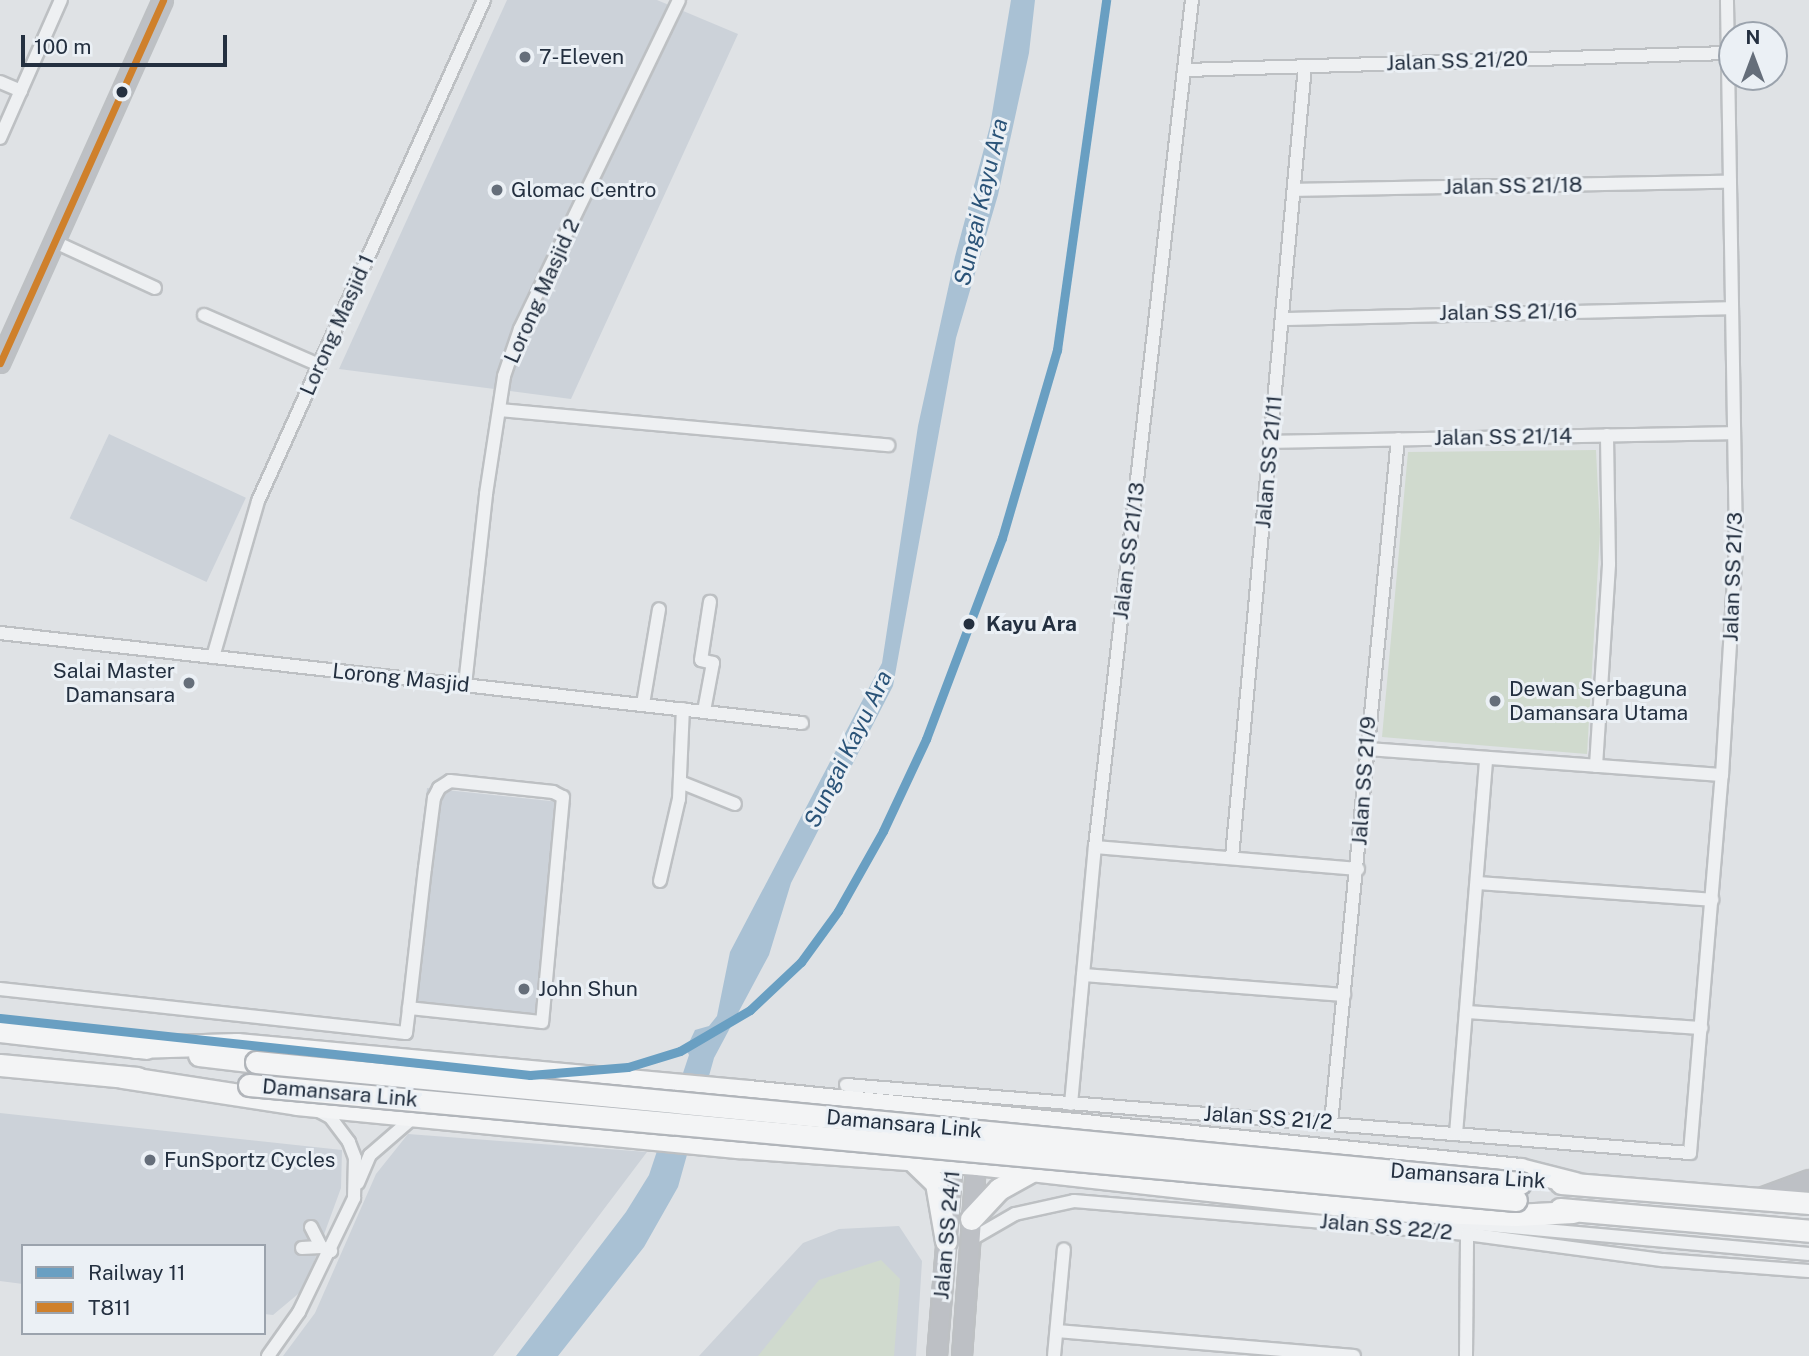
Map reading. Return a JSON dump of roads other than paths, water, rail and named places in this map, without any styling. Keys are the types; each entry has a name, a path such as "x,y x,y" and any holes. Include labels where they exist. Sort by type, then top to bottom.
{"highway":[{"name":"Damansara Link","path":"0,1031 256,1062 1518,1192 1573,1212 1809,1231"},
{"path":"135,1046 237,1044 748,1091 956,1115 1108,1127 1520,1169 1575,1183"},
{"name":"Damansara Link","path":"0,1065 1518,1192 1575,1183 1809,1203"},
{"path":"122,1077 297,1104 739,1147 870,1154 977,1164 1389,1210 1515,1215 1573,1212"},
{"path":"870,1154 889,1147 899,1131 894,1113 886,1107"},
{"path":"1104,1180 1078,1164 1074,1149 1083,1134 1108,1127"},
{"path":"910,1158 936,1183 946,1241"},
{"path":"971,1229 999,1189 1030,1172"}],"main road":[{"path":"0,363 163,0"},
{"name":"Jalan SS 24/1","path":"937,1356 956,1115"},
{"name":"Jalan SS 24/1","path":"962,1356 979,1116"},
{"path":"1756,1198 1809,1180"}],"street":[{"path":"0,138 61,0"},
{"name":"Lorong Masjid 1","path":"212,657 242,545 319,365 484,0"},
{"name":"Lorong Masjid 2","path":"465,685 504,376 520,329 679,0"},
{"name":"Jalan SS 21/13","path":"1071,1104 1095,847 1192,0"},
{"name":"Jalan SS 21/3","path":"1727,0 1727,21"},
{"name":"Jalan SS 21/20","path":"1186,70 1718,53"},
{"name":"Jalan SS 21/11","path":"1232,857 1305,66"},
{"path":"0,82 21,91"},
{"name":"Jalan SS 21/3","path":"1690,1153 1722,775 1737,545 1728,91"},
{"name":"Jalan SS 21/18","path":"1295,190 1730,182"},
{"path":"55,242 155,288"},
{"name":"Jalan SS 21/16","path":"1283,319 1732,308"},
{"path":"204,315 319,365"},
{"path":"500,410 888,445"},
{"name":"Jalan SS 21/14","path":"1271,442 1734,433"},
{"path":"1596,766 1609,564 1607,435"},
{"name":"Jalan SS 21/9","path":"1331,1123 1358,869 1367,749 1398,439"},
{"path":"704,711 713,663 701,660 710,602"},
{"path":"643,704 659,609"},
{"name":"Lorong Masjid","path":"0,633 803,723"},
{"path":"660,881 680,782 683,709"},
{"path":"1367,749 1722,775"},
{"path":"1456,1134 1486,758"},
{"path":"0,989 407,1032 409,1008 434,798 450,781 553,792 563,797 542,1023 409,1008"},
{"path":"680,782 735,804"},
{"path":"1095,847 1358,869"},
{"path":"1477,883 1712,900"},
{"path":"1083,975 1344,995"},
{"path":"1466,1012 1702,1028"},
{"name":"Jalan SS 21/2","path":"846,1085 1690,1153"},
{"path":"297,1104 321,1111 339,1126 355,1158 356,1186"},
{"path":"268,1356 299,1312 370,1155 415,1116"},
{"name":"Jalan SS 22/2","path":"971,1229 1027,1209 1074,1201 1467,1234 1664,1260 1809,1271"},
{"path":"1389,1210 1461,1223 1809,1254"},
{"path":"311,1227 326,1249"},
{"path":"1466,1356 1467,1234"},
{"path":"302,1248 326,1249"},
{"path":"1054,1356 1064,1249"},
{"path":"1056,1331 1354,1356"}],"water":[{"name":"Sungai Kayu Ara","path":"1011,0 1035,0 1029,53 998,195 956,338 893,686 791,883 769,955 714,1058 678,1187 644,1247 558,1356 516,1356 626,1212 649,1175 689,1055 686,1049 695,1030 709,1026 717,1016 730,952 882,663 918,426 955,257 990,126"}],"rail line":[{"name":"11","path":"0,1018 530,1075 628,1067 680,1051 750,1010 801,962 838,911 883,831 926,739 1002,538 1057,350 1106,0"}],"place":[{"name":"7-Eleven","path":"525,57"},
{"name":"Glomac Centro","path":"497,190"},
{"name":"Kayu Ara","path":"969,624"},
{"name":"Salai Master Damansara","path":"189,683"},
{"name":"Dewan Serbaguna Damansara Utama","path":"1495,701"},
{"name":"John Shun","path":"524,989"},
{"name":"FunSportz Cycles","path":"150,1160"}]}
